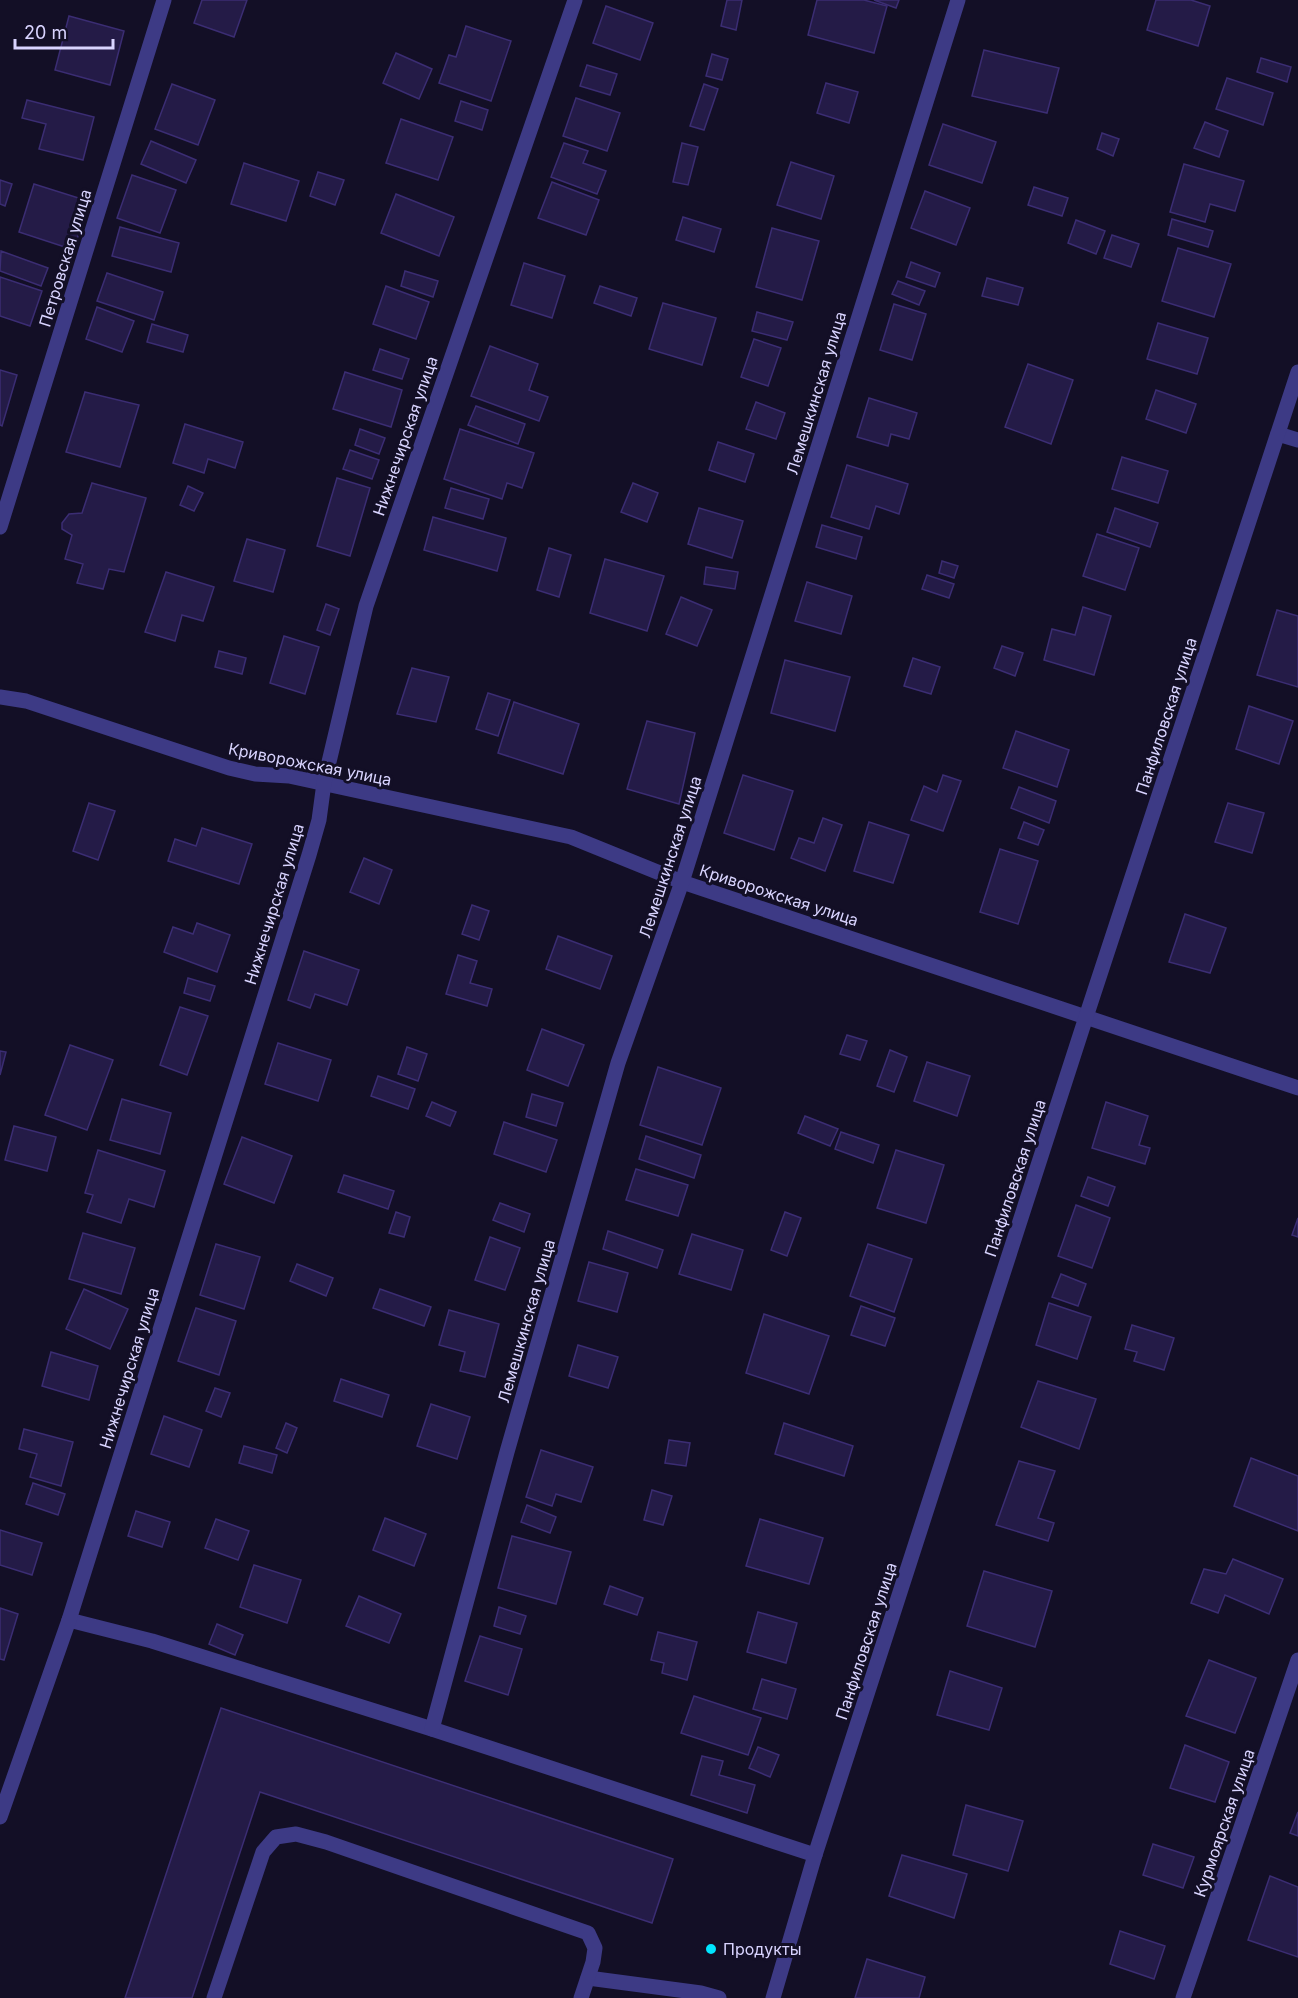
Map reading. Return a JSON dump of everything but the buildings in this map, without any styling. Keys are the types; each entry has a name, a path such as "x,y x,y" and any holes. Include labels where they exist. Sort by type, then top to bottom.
{"street":[{"name":"Петровская улица","path":"0,526 164,0"},
{"name":"Нижнечирская улица","path":"0,1817 69,1620 309,855 319,820 324,783 366,606 575,0"},
{"name":"Лемешкинская улица","path":"432,1729 507,1452 618,1062 682,882 958,0"},
{"name":"Панфиловская улица","path":"772,1998 815,1855 1086,1017 1298,372"},
{"path":"1278,434 1298,440"},
{"name":"Криворожская улица","path":"0,697 26,701 229,768 255,774 289,776 324,783 571,837 682,882 1298,1088"},
{"path":"69,1620 152,1641 432,1729 815,1855"},
{"name":"Курмоярская улица","path":"1184,1998 1298,1660"},
{"path":"214,1998 262,1852 276,1838 296,1833 588,1933 595,1948 593,1962 581,1998"},
{"path":"588,1978 701,1993 719,1998"}],"place":[{"name":"Продукты","path":"711,1949"}]}
